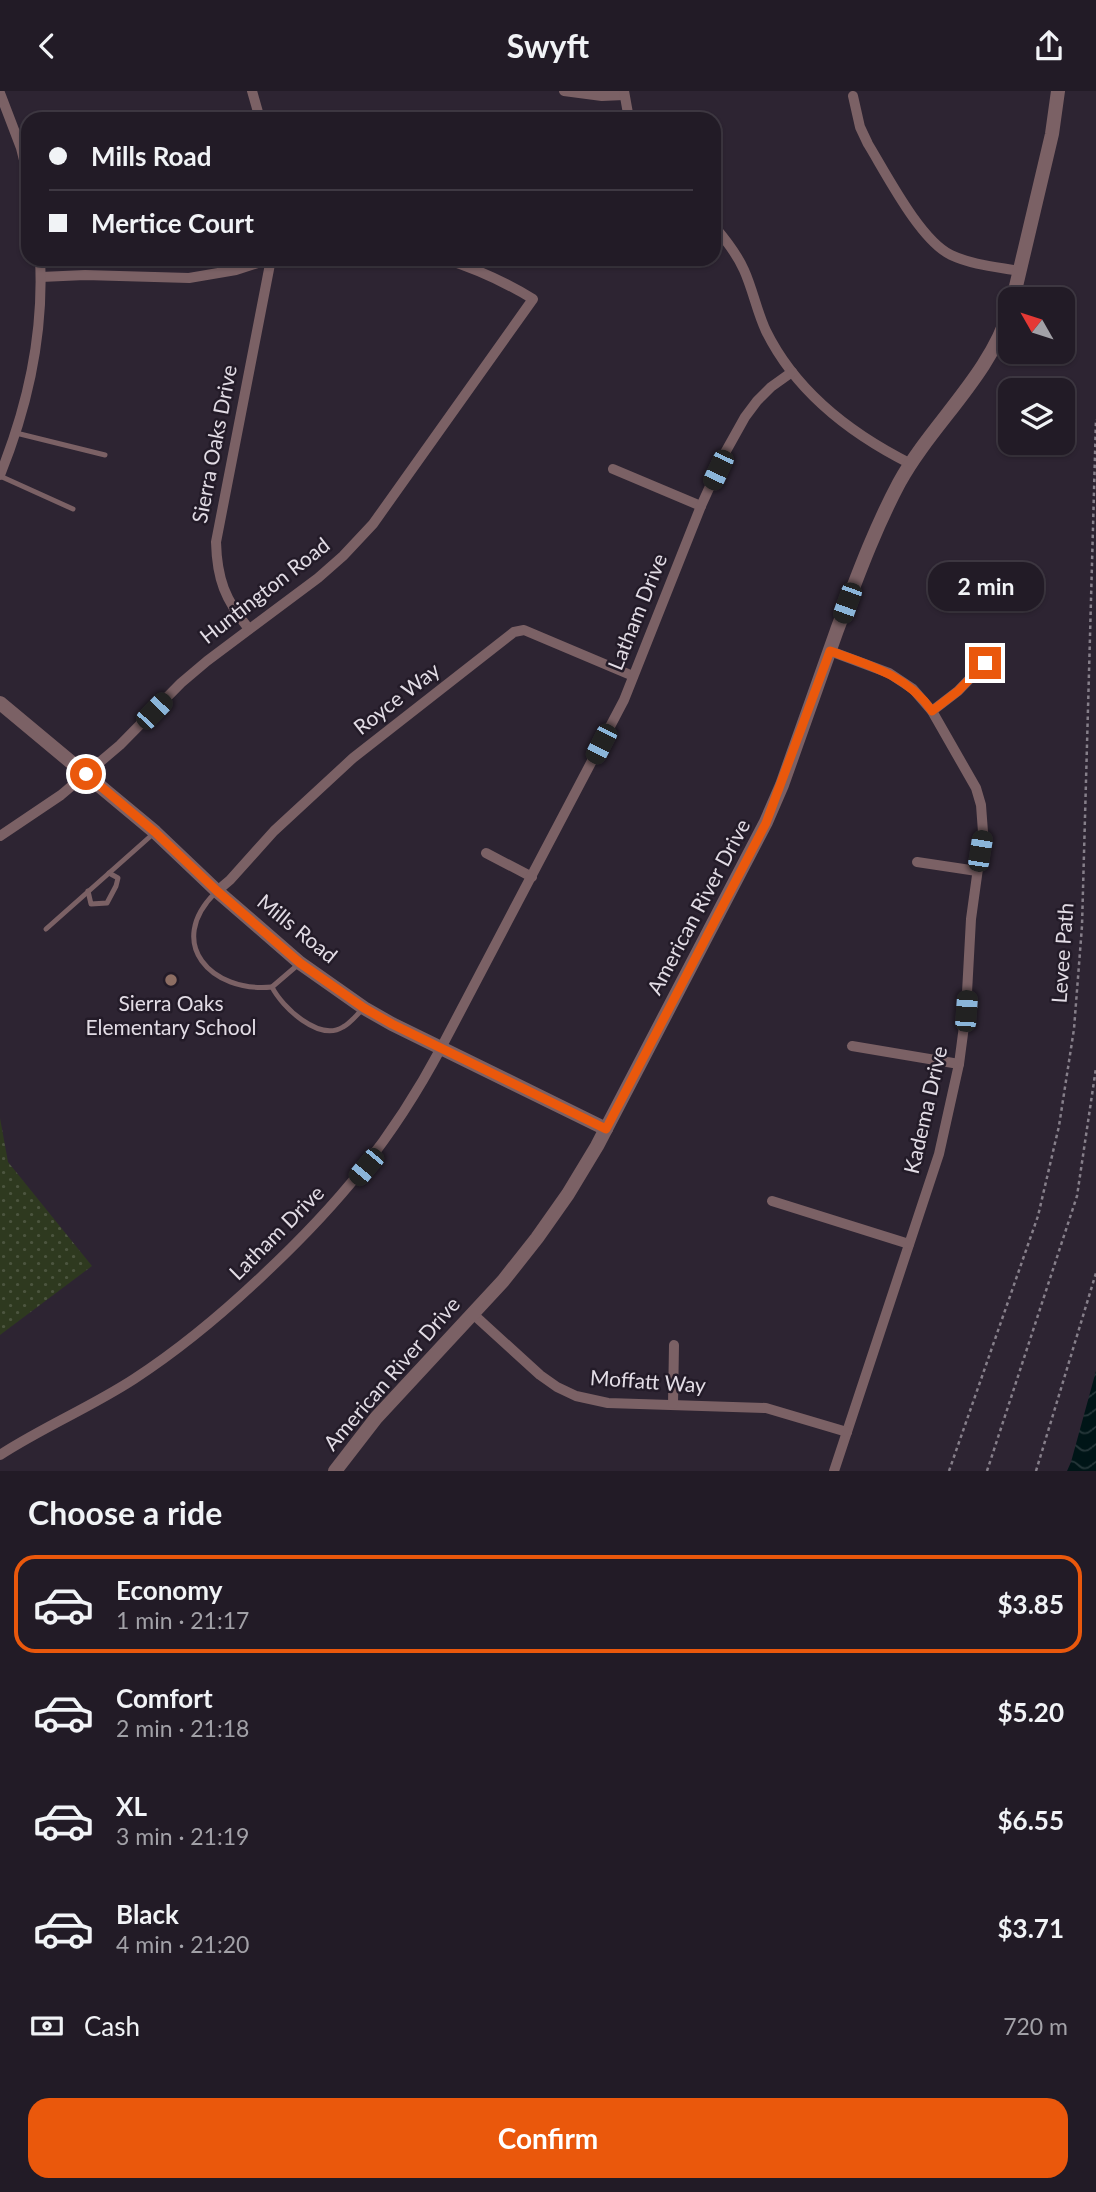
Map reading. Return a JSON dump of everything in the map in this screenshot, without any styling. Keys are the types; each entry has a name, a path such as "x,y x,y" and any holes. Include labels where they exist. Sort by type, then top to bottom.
{"street":[{"path":"252,91 258,112"},
{"path":"564,91 603,96 624,93 628,112"},
{"path":"1016,287 1052,134 1058,91"},
{"path":"0,93 21,148"},
{"path":"853,96 860,127 868,144 929,239 944,251 961,259 1020,271"},
{"path":"721,234 744,268 765,329 792,372 820,403 853,431 911,464"},
{"path":"0,475 16,433 30,383 36,351 40,266"},
{"path":"41,277 85,275 189,278 248,266"},
{"name":"Sierra Oaks Drive","path":"249,629 231,606 223,589 216,561 216,542 269,266"},
{"name":"Huntington Road","path":"0,836 61,795 120,745 207,660 318,578 359,541 373,524 533,299 504,282 467,266"},
{"name":"American River Drive","path":"335,1471 376,1418 473,1314 537,1238 568,1194 606,1129 766,823 881,517 934,429 987,359 998,339"},
{"name":"Latham Drive","path":"0,1455 130,1382 186,1343 227,1310 315,1226 366,1167 407,1108 442,1048 624,700 701,506 726,451 745,417 771,387 792,372"},
{"path":"613,470 701,506"},
{"name":"Royce Way","path":"217,891 274,831 354,758 514,632 524,630 634,676"},
{"name":"Kadema Drive","path":"830,651 889,673 913,689 932,711 976,788 981,805 983,832 971,919 966,1011 959,1064 939,1154 834,1471"},
{"path":"932,711 958,691 985,663"},
{"name":"Mills Road","path":"0,703 155,832 217,891 300,963 364,1008 606,1129"},
{"path":"486,853 532,877"},
{"path":"916,862 977,871"},
{"path":"852,1046 959,1064"},
{"path":"772,1202 909,1244"},
{"name":"Moffatt Way","path":"473,1314 540,1374 557,1387 576,1396 608,1403 766,1408 847,1432"},
{"path":"673,1404 674,1345"}],"lane":[{"path":"16,433 105,455"},
{"path":"0,475 73,509"},
{"path":"46,929 155,832"},
{"path":"88,891 91,904 107,902 118,878 109,873"},
{"path":"217,891 205,903 195,922 195,944 204,964 220,979 244,988 272,987 300,963"},
{"path":"272,987 289,1011 304,1022 330,1031 343,1028 364,1008"}],"path":[{"name":"Levee Path","path":"949,1471 1038,1216 1059,1126 1074,1028 1082,926 1096,419"},
{"path":"987,1471 1077,1196 1096,1068"},
{"path":"1036,1471 1096,1273"}],"green space":[{"path":"0,1118 8,1162 92,1266 0,1335"}],"water":[{"path":"1096,1371 1096,1471 1067,1471 1071,1462"}],"place":[{"name":"Sierra Oaks Elementary School","path":"171,980"}],"route":[{"path":"86,774 155,832 217,891 300,963 364,1008 606,1129 766,823 830,651 889,673 913,689 932,711 958,691 985,663"}]}
